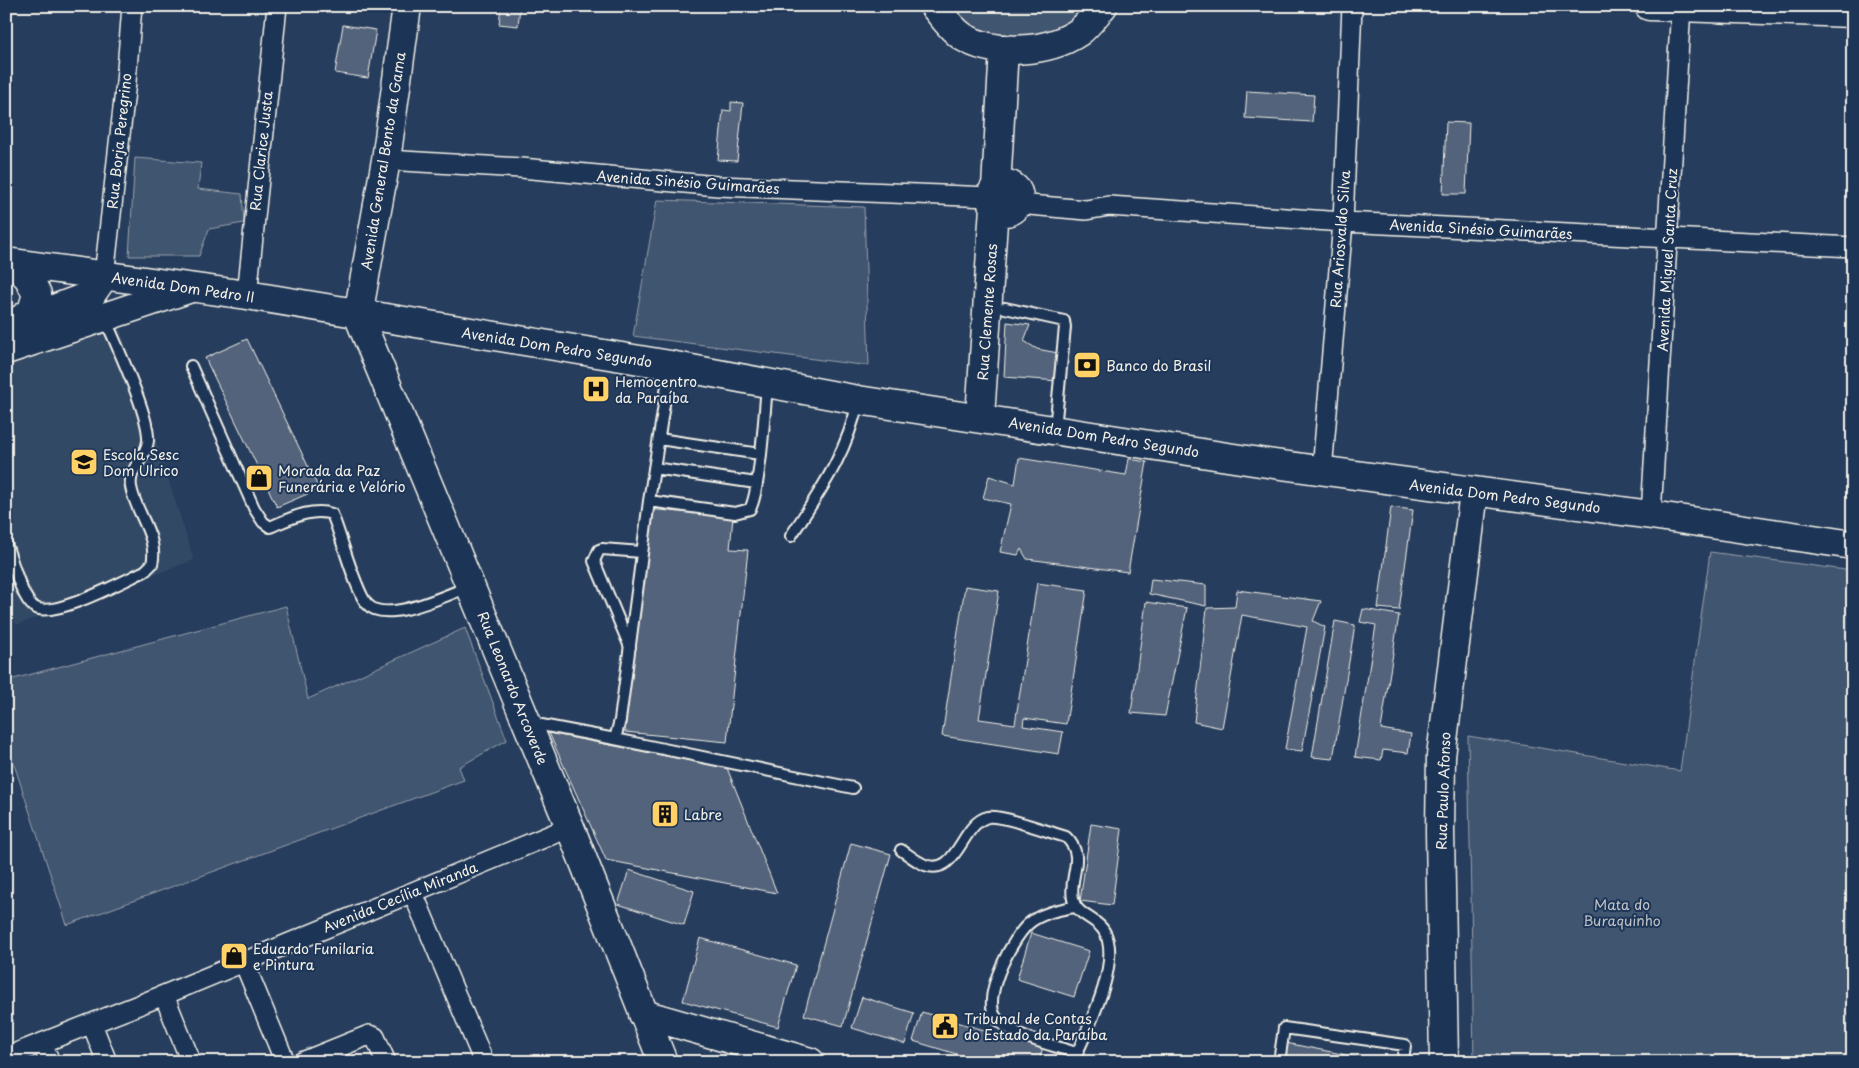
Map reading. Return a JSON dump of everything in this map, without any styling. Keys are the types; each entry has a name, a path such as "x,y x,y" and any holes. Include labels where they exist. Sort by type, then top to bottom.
{"main road":[{"name":"Avenida General Bento da Gama","path":"358,315 386,160 407,6"},
{"path":"934,6 950,27 963,37 981,45 1011,49 1066,39 1079,31 1103,6"},
{"path":"1649,6 1818,9 1853,13"},
{"name":"Rua Clemente Rosas","path":"987,418 1005,308 1006,198 1011,49"},
{"name":"Rua Clemente Rosas","path":"987,418 1006,198"},
{"name":"Avenida Dom Pedro II","path":"10,263 248,295 358,315"},
{"path":"8,334 32,311 37,294 28,277 10,263"},
{"path":"8,334 90,295 104,276"},
{"path":"8,334 105,317 191,288"},
{"name":"Avenida Dom Pedro Segundo","path":"358,315 670,366 858,400 987,418 1322,471 1652,514 1853,545"},
{"name":"Rua Leonardo Arcoverde","path":"358,315 472,586 663,1062"},
{"name":"Rua Paulo Afonso","path":"1444,1062 1440,831 1441,756 1474,492"},
{"path":"643,1014 810,1062"}],"street":[{"name":"Rua Borja Peregrino","path":"104,276 126,82 132,6"},
{"name":"Rua Clarice Justa","path":"248,295 277,6"},
{"name":"Rua Ariosvaldo Silva","path":"1322,471 1343,222 1352,6"},
{"name":"Avenida Miguel Santa Cruz","path":"1652,514 1681,8"},
{"name":"Avenida Sinésio Guimarães","path":"386,160 521,168 718,186 1006,198 1086,210 1109,206 1343,222 1853,247"},
{"name":"Avenida Cecília Miranda","path":"6,1057 164,995 243,960 413,893 570,827"},
{"path":"413,893 484,1062"},
{"path":"243,960 285,1062"},
{"path":"164,995 191,1062"},
{"path":"92,1024 107,1062"},
{"path":"302,1062 372,1035 386,1062"},
{"path":"42,1042 50,1062"}],"lane":[{"path":"1005,308 1060,319 1064,322 1055,430"},
{"path":"6,544 26,597 34,607 42,610 72,604 145,571 152,564 152,545 131,488 130,477 145,452 148,441 144,415 105,317"},
{"path":"191,366 254,508 263,522 270,526 302,515 322,511 332,514 359,589 367,604 377,611 404,610 472,586"},
{"path":"615,739 620,720 649,501 670,366"},
{"path":"649,501 741,513 750,509 760,454 767,383"},
{"path":"791,536 833,472 847,443 858,400"},
{"path":"659,439 760,454"},
{"path":"654,468 756,483"},
{"path":"630,648 594,561 598,550 602,549 642,552"},
{"path":"527,722 852,788"},
{"path":"902,850 925,865 938,866 948,861 970,828 988,817 1001,818 1066,837 1074,845 1077,853 1072,897 1075,907 1104,930 1110,947 1103,992 1074,1057 1004,1027 994,1014 992,1001 996,979 1010,948 1031,922 1053,910 1075,907"},
{"path":"1278,1062 1284,1028 1405,1045 1403,1062"}],"shaded area":[{"name":"Escola Sesc Dom Ulrico","path":"119,324 194,560 16,625 6,598 6,364"}],"green space":[{"path":"940,6 1087,6 1067,23 1042,35 1014,41 1000,41 984,38"},
{"path":"135,158 201,163 198,189 242,194 244,223 209,229 199,256 129,256"},
{"path":"657,200 864,207 869,366 633,336"},
{"name":"Mata do Buraquinho","path":"1710,552 1853,571 1853,1062 1474,1062 1468,736 1680,771"},
{"path":"286,606 308,699 465,628 507,740 459,767 464,780 67,925 6,740 6,681"}],"building":[{"path":"501,6 520,6 518,26 499,24"},
{"path":"343,25 376,30 368,78 335,73"},
{"path":"1247,91 1314,95 1312,122 1245,118"},
{"path":"731,102 743,103 737,161 718,160 723,110 731,111"},
{"path":"1446,122 1469,123 1466,194 1443,194"},
{"path":"1007,322 1030,325 1024,341 1037,349 1058,353 1059,381 1004,377"},
{"path":"247,339 319,489 277,507 205,358"},
{"path":"1019,458 1126,475 1129,459 1147,462 1128,572 1027,559 1021,549 1018,555 1000,552 1011,504 983,498 989,476 1015,484"},
{"path":"1391,507 1413,510 1399,610 1378,608"},
{"path":"649,509 733,517 730,549 748,550 727,742 625,732"},
{"path":"1151,579 1206,585 1206,606 1149,594"},
{"path":"1037,583 1087,590 1066,724 1024,718 1023,726 1063,732 1059,754 942,736 965,586 999,591 979,719 1015,724"},
{"path":"1237,590 1321,601 1313,621 1325,627 1302,751 1285,749 1307,627 1242,615 1222,728 1194,722 1207,608 1235,607"},
{"path":"1146,602 1187,608 1165,716 1131,713"},
{"path":"1363,609 1399,615 1381,729 1411,734 1408,753 1383,750 1381,760 1355,757 1376,625 1360,622"},
{"path":"1335,621 1355,625 1333,759 1312,757"},
{"name":"Labre","path":"549,733 727,768 777,893 606,860"},
{"path":"1091,824 1122,829 1112,905 1080,901"},
{"path":"851,843 891,854 843,1026 804,1015"},
{"path":"629,870 694,891 684,925 618,904"},
{"path":"1031,933 1089,951 1074,997 1017,979"},
{"path":"700,938 796,965 778,1027 683,1001"},
{"path":"862,997 914,1013 905,1044 852,1028"},
{"name":"Tribunal de Contas do Estado da Paraíba","path":"922,1012 1043,1047 1039,1062 983,1062 913,1041"},
{"path":"1286,1043 1382,1062 1283,1062"}],"place":[{"name":"Banco do Brasil","path":"1087,365"},
{"name":"Hemocentro da Paraíba","path":"596,389"},
{"name":"Escola Sesc Dom Ulrico","path":"84,462"},
{"name":"Morada da Paz Funerária e Velório","path":"259,478"},
{"name":"Labre","path":"665,814"},
{"name":"Eduardo Funilaria e Pintura","path":"234,956"},
{"name":"Tribunal de Contas do Estado da Paraíba","path":"945,1026"}]}
